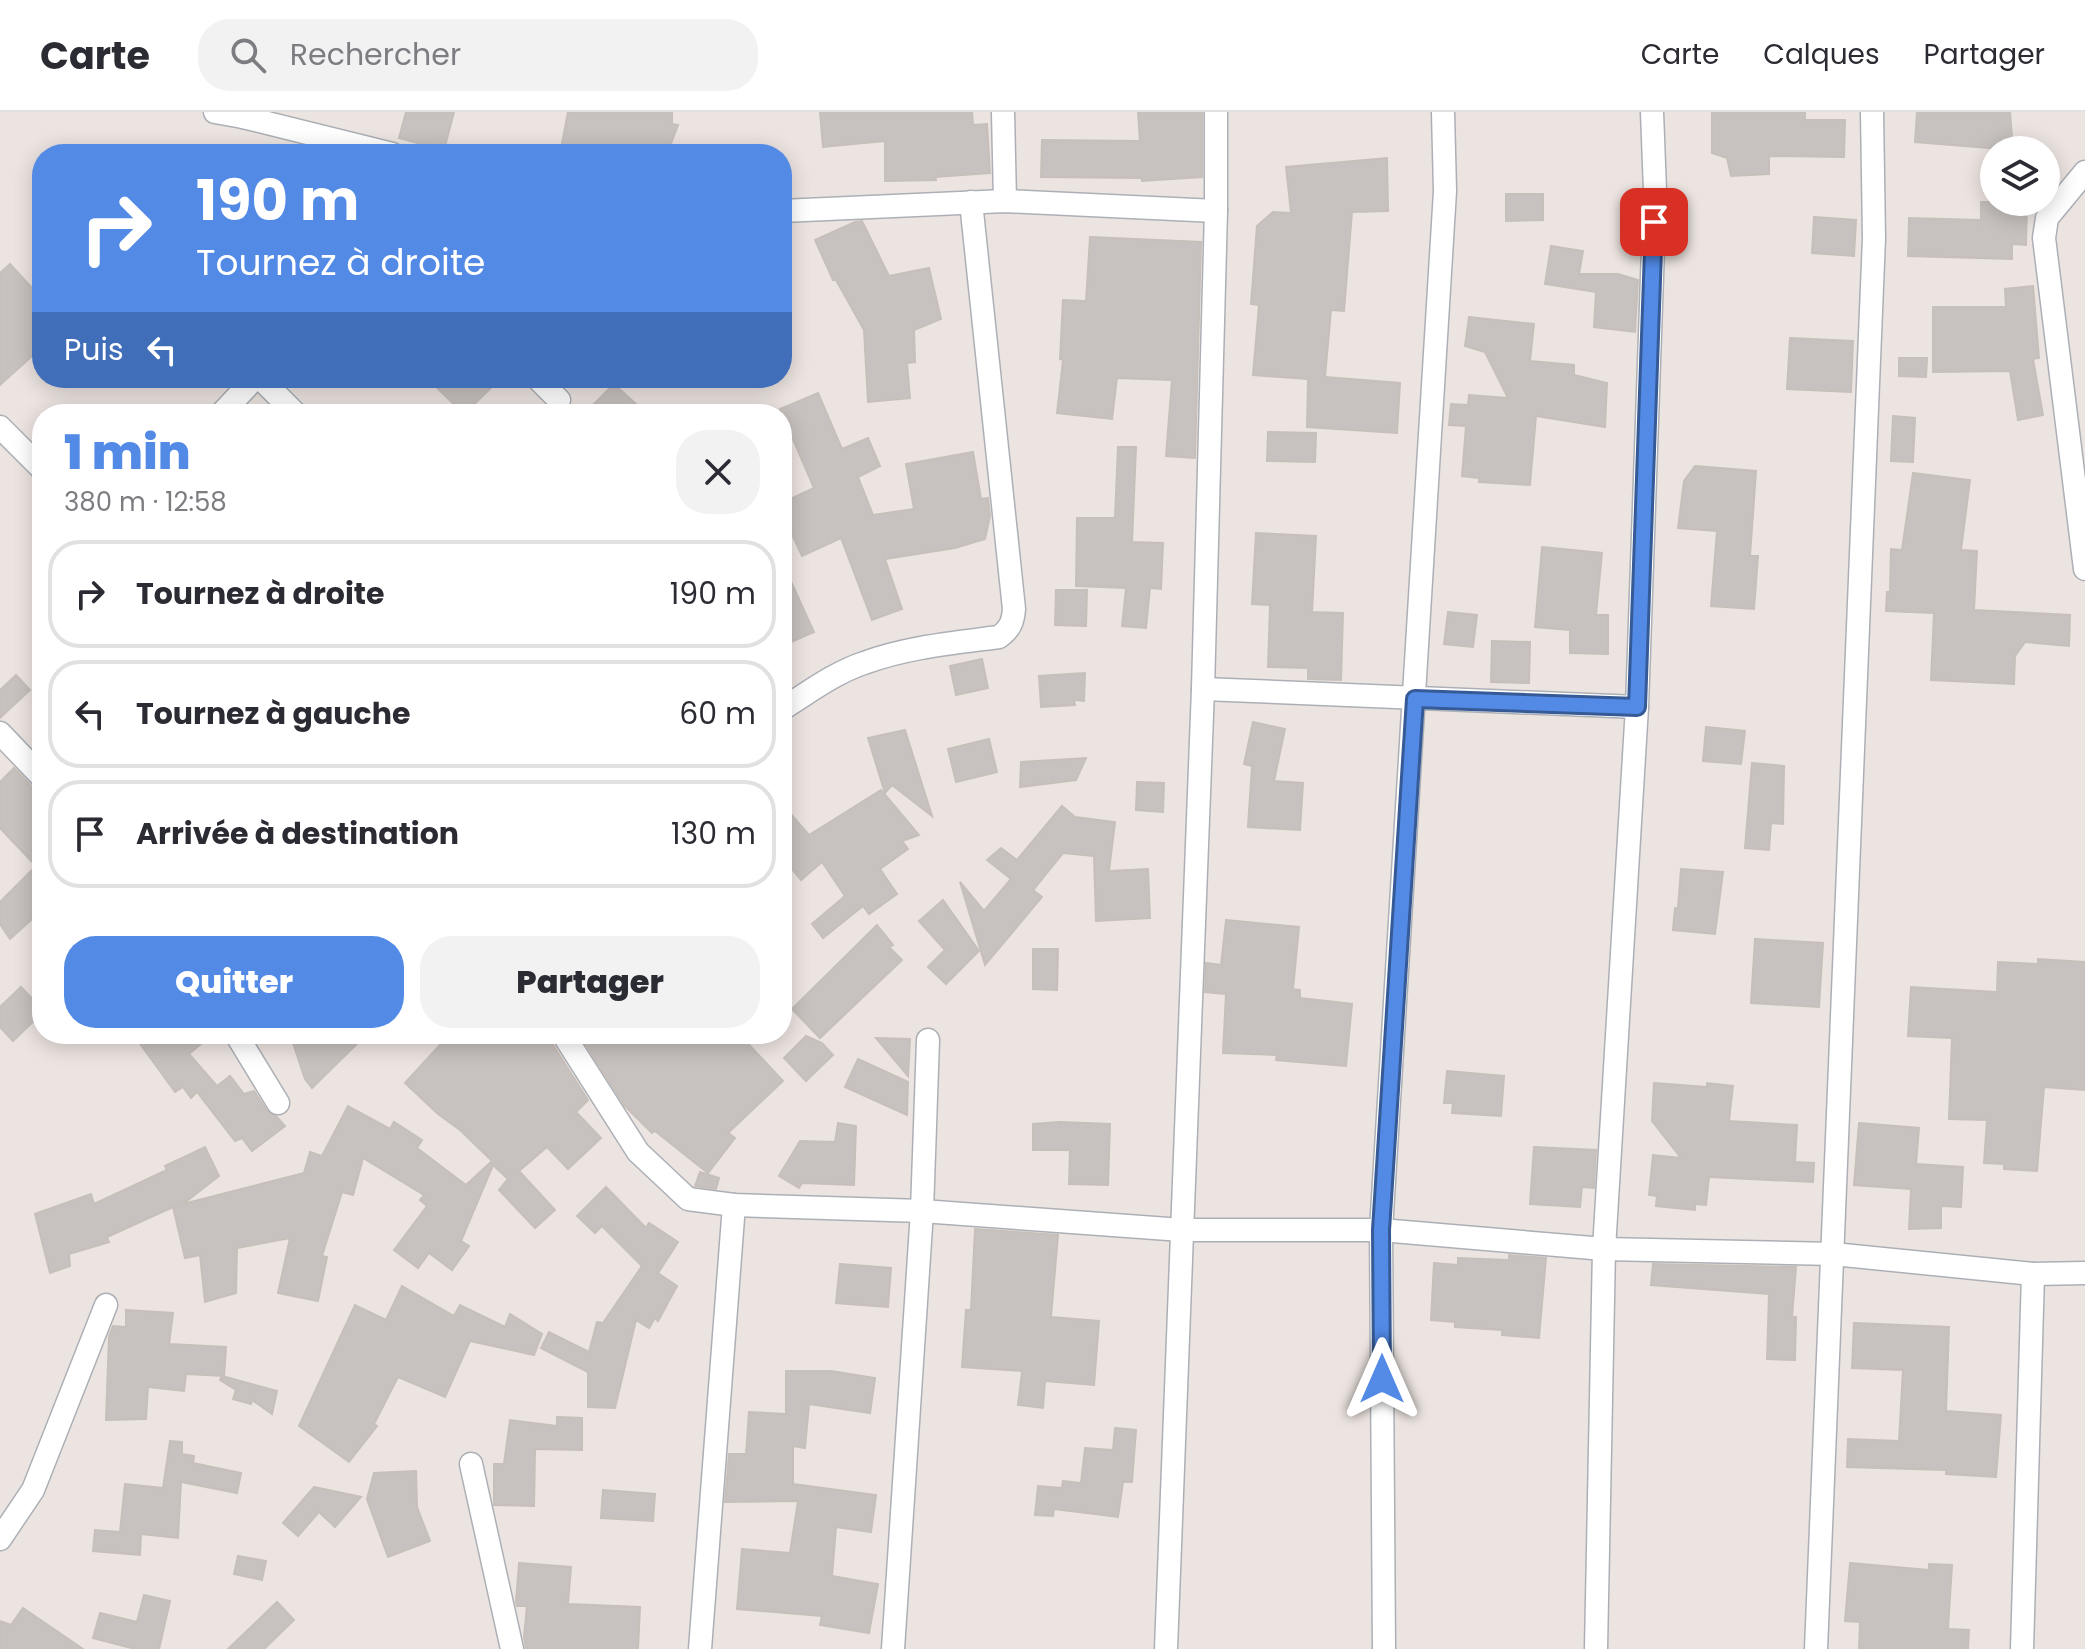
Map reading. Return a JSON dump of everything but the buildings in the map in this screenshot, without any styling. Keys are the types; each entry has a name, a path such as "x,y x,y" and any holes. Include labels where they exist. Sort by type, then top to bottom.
{"street":[{"path":"215,112 244,114 355,144"},
{"path":"1003,112 1005,201"},
{"path":"1166,1649 1203,689 1216,112"},
{"path":"1384,1649 1381,1230 1445,191 1443,112"},
{"path":"1596,1649 1604,1249 1637,707 1655,191 1652,112"},
{"path":"1816,1649 1874,238 1872,112"},
{"path":"2085,172 2047,218 2044,238 2085,569"},
{"path":"792,211 1005,201 1216,211"},
{"path":"792,703 863,663 921,648 999,637 1013,621 971,202"},
{"path":"231,404 248,388"},
{"path":"269,388 285,404"},
{"path":"547,388 559,400"},
{"path":"0,427 32,459"},
{"path":"1203,689 1637,707"},
{"path":"0,733 32,767"},
{"path":"893,1649 922,1211 928,1040"},
{"path":"242,1044 278,1103"},
{"path":"569,1044 638,1152 688,1199 734,1205 922,1211 1182,1230 1381,1230 1604,1249 1833,1254 2033,1274 2085,1273"},
{"path":"700,1649 734,1205"},
{"path":"2022,1649 2033,1274"},
{"path":"0,1539 33,1490 106,1305"},
{"path":"471,1464 512,1649"}],"route":[{"path":"1382,1379 1381,1230 1415,699 1637,707 1654,222"}]}
